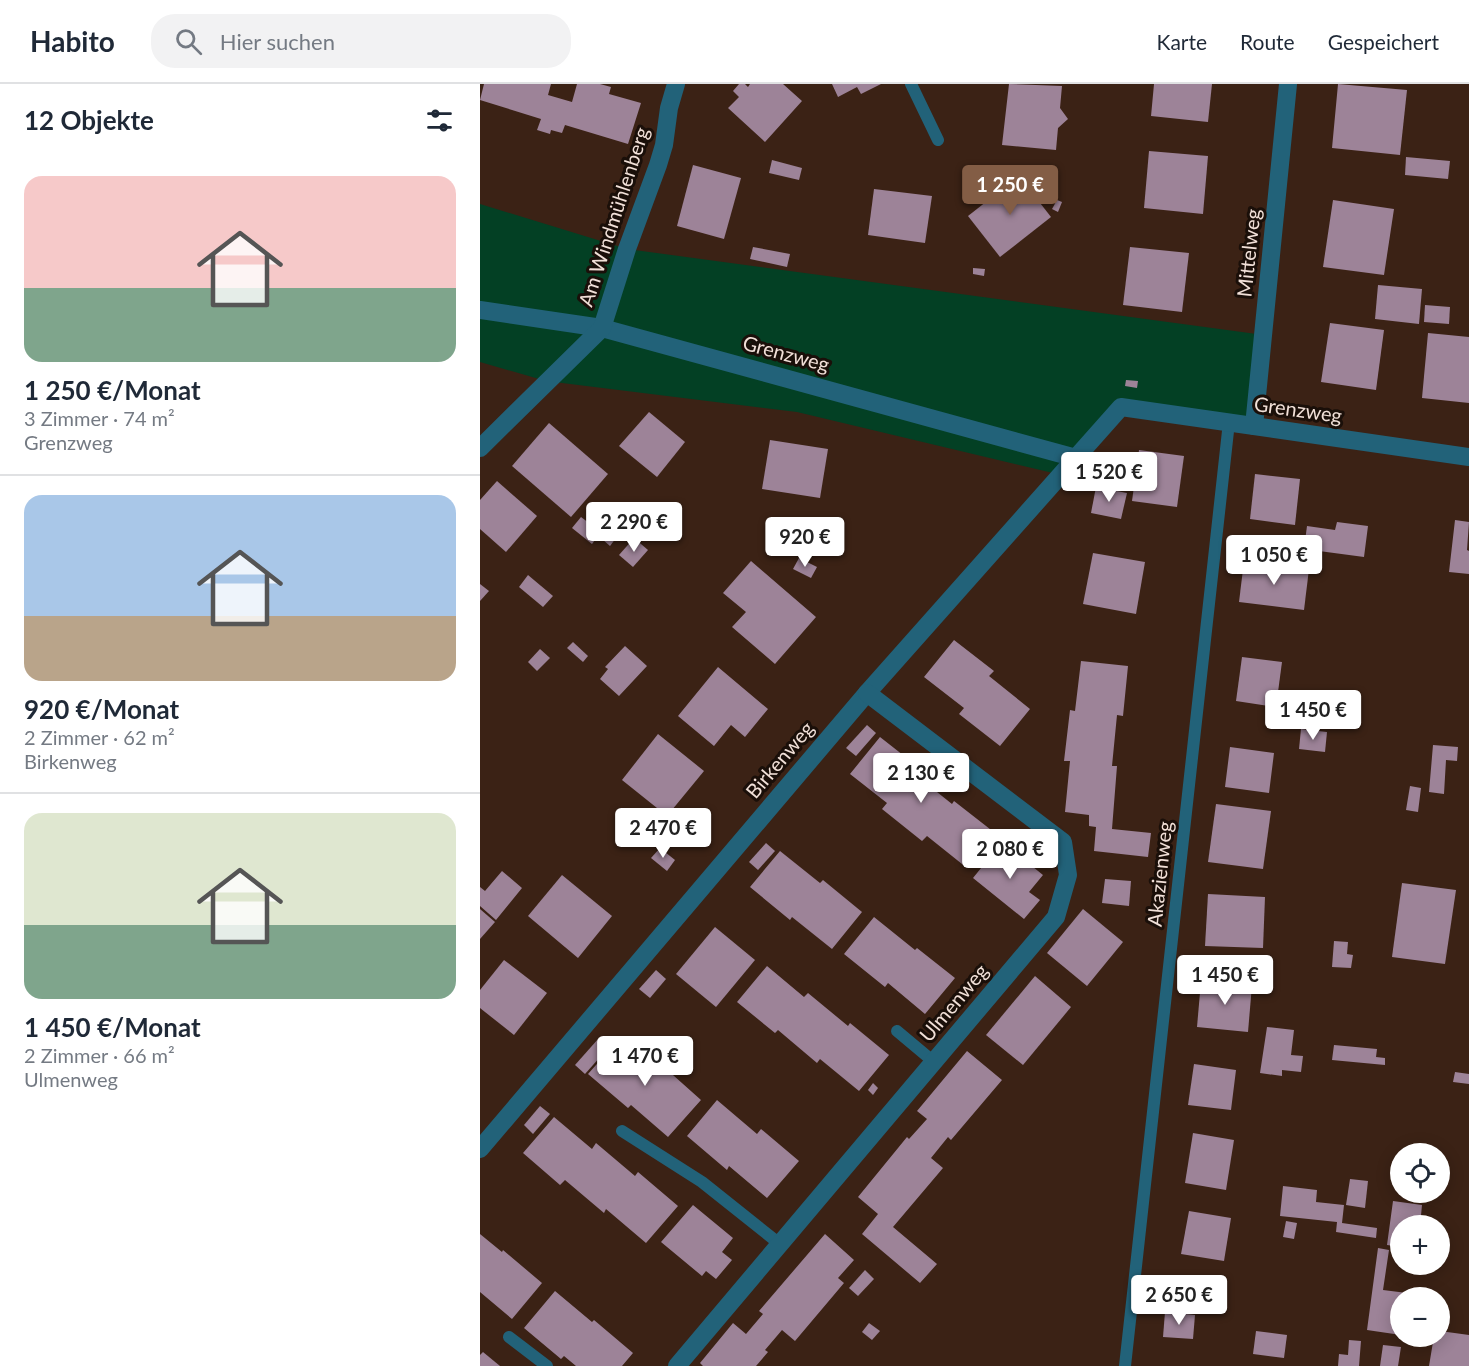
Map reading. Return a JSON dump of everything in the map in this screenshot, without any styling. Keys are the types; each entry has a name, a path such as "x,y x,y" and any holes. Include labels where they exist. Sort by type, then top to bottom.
{"street":[{"name":"Am Windmühlenberg","path":"602,328 664,145 675,84"},
{"name":"Mittelweg","path":"1254,426 1288,84"},
{"name":"Grenzweg","path":"480,310 602,328 1076,458"},
{"path":"480,448 602,328"},
{"name":"Grenzweg","path":"1121,407 1469,457"},
{"name":"Birkenweg","path":"480,1149 867,693 1121,407"},
{"name":"Ulmenweg","path":"677,1366 1056,917 1068,875 1063,842 867,693"}],"lane":[{"path":"911,84 938,140"},
{"name":"Akazienweg","path":"1125,1366 1229,422"},
{"path":"897,1031 934,1062"},
{"path":"622,1131 702,1182 781,1245"},
{"path":"509,1337 547,1366"}],"green space":[{"path":"480,204 627,249 1264,335 1254,426 1121,407 1053,473 797,412 546,381 480,362"}],"building":[{"path":"484,84 551,84 548,95 572,102 577,84 600,84 611,87 609,94 641,103 628,144 565,125 562,133 551,130 550,134 537,130 541,119 480,100"},
{"path":"739,84 745,84 748,87 750,84 783,84 802,101 765,142 728,108 739,97 733,91"},
{"path":"832,84 881,84 861,94 857,87 838,97"},
{"path":"1009,84 1062,86 1060,108 1068,119 1058,128 1056,150 1002,145"},
{"path":"1154,84 1212,84 1208,122 1151,116"},
{"path":"1338,84 1407,90 1400,155 1332,148"},
{"path":"1149,151 1208,156 1203,214 1144,208"},
{"path":"1406,157 1450,161 1448,179 1405,175"},
{"path":"772,160 802,168 799,180 769,173"},
{"path":"693,165 741,178 724,239 677,226"},
{"path":"1019,176 1051,217 1000,257 968,216"},
{"path":"874,189 932,196 925,243 868,235"},
{"path":"1057,200 1062,202 1058,212 1052,209"},
{"path":"1333,200 1394,209 1384,275 1323,267"},
{"path":"753,247 790,254 787,267 750,259"},
{"path":"1130,247 1189,253 1182,312 1123,305"},
{"path":"973,268 985,269 984,276 973,274"},
{"path":"1378,285 1422,289 1419,324 1375,319"},
{"path":"1425,305 1450,307 1449,324 1424,322"},
{"path":"1330,323 1384,330 1376,390 1321,382"},
{"path":"1428,333 1469,337 1469,403 1422,398"},
{"path":"1126,380 1138,381 1137,388 1125,386"},
{"path":"649,412 685,442 657,477 619,446"},
{"path":"549,423 608,474 571,517 512,466"},
{"path":"770,440 828,449 820,498 762,489"},
{"path":"1139,450 1184,456 1177,507 1132,501"},
{"path":"1255,474 1300,479 1295,525 1250,519"},
{"path":"497,481 537,516 506,552 480,529 480,500"},
{"path":"1096,487 1127,493 1121,519 1091,513"},
{"path":"581,517 601,532 592,544 572,528"},
{"path":"617,520 625,526 610,546 602,539"},
{"path":"1455,520 1469,522 1467,550 1469,551 1469,574 1449,572"},
{"path":"1337,522 1368,526 1364,557 1304,549 1307,526 1335,530"},
{"path":"634,538 648,550 633,567 619,555"},
{"path":"1093,553 1145,562 1136,614 1083,604"},
{"path":"799,558 817,567 811,578 793,569"},
{"path":"751,561 816,617 775,664 732,627 746,612 723,593"},
{"path":"1244,561 1309,569 1304,610 1239,602"},
{"path":"528,575 553,596 543,607 519,587"},
{"path":"480,584 489,591 480,601"},
{"path":"954,640 994,671 989,676 1030,709 1000,746 959,714 964,708 924,677"},
{"path":"573,642 588,656 583,662 567,648"},
{"path":"625,646 647,666 619,696 600,679 608,669 605,667"},
{"path":"540,649 550,658 537,671 528,662"},
{"path":"1242,657 1282,662 1276,707 1236,701"},
{"path":"1081,661 1128,666 1123,716 1117,715 1112,766 1117,766 1112,829 1151,833 1148,857 1094,851 1096,827 1089,826 1089,815 1065,812 1070,761 1064,761 1070,710 1075,711"},
{"path":"718,667 768,709 745,737 731,725 714,746 678,716"},
{"path":"867,725 876,733 856,756 846,748"},
{"path":"1301,729 1327,732 1325,752 1299,749"},
{"path":"658,734 704,771 667,816 622,780"},
{"path":"880,737 917,766 912,772 952,804 954,801 995,833 967,868 927,836 922,841 882,809 887,803 850,774"},
{"path":"1433,745 1458,747 1457,761 1446,760 1444,794 1429,792"},
{"path":"1230,747 1274,753 1269,793 1225,787"},
{"path":"1410,786 1421,788 1418,812 1406,810"},
{"path":"1216,804 1271,811 1263,869 1208,862"},
{"path":"1002,842 1043,875 1029,892 1040,900 1024,919 973,878"},
{"path":"766,843 775,851 758,870 749,862"},
{"path":"660,848 675,860 667,871 651,858"},
{"path":"780,851 820,883 823,880 862,912 832,949 792,917 790,920 750,887"},
{"path":"502,871 522,888 496,920 480,906 480,887 485,891"},
{"path":"562,875 612,916 578,958 528,916"},
{"path":"1105,879 1131,881 1129,906 1102,903"},
{"path":"1402,883 1456,890 1445,964 1392,957"},
{"path":"1208,894 1265,897 1263,948 1205,946"},
{"path":"480,909 495,922 480,939"},
{"path":"1083,909 1123,942 1087,986 1047,953"},
{"path":"874,917 955,978 925,1014 888,983 885,987 844,954"},
{"path":"715,927 755,960 716,1007 676,974"},
{"path":"1334,941 1348,942 1347,954 1353,955 1351,968 1332,967"},
{"path":"504,960 547,993 514,1035 480,1008 480,990"},
{"path":"767,966 804,997 808,993 848,1026 850,1023 889,1055 859,1091 820,1059 817,1063 778,1030 775,1033 737,1002"},
{"path":"656,970 666,979 650,998 639,989"},
{"path":"1035,976 1071,1007 1023,1065 986,1035"},
{"path":"1201,981 1252,985 1248,1032 1197,1027"},
{"path":"1267,1027 1294,1030 1291,1055 1303,1056 1301,1072 1282,1070 1282,1076 1260,1073"},
{"path":"599,1038 609,1047 585,1074 575,1065"},
{"path":"620,1038 659,1072 664,1067 701,1100 668,1137 631,1105 628,1108 588,1074"},
{"path":"1334,1045 1377,1049 1376,1057 1385,1058 1385,1065 1332,1060"},
{"path":"967,1051 1002,1080 951,1140 948,1137 931,1158 943,1168 893,1227 937,1264 920,1283 862,1234 878,1214 858,1197 907,1137 909,1139 927,1119 917,1111"},
{"path":"1194,1064 1236,1070 1231,1110 1188,1105"},
{"path":"1455,1072 1469,1074 1469,1084 1453,1082"},
{"path":"873,1083 878,1088 873,1095 868,1090"},
{"path":"717,1100 757,1134 761,1129 799,1161 767,1198 729,1166 727,1170 687,1136"},
{"path":"540,1106 550,1114 533,1134 524,1125"},
{"path":"554,1117 592,1149 596,1143 635,1176 638,1172 678,1206 646,1243 606,1209 604,1213 565,1180 560,1185 523,1153"},
{"path":"1193,1133 1234,1140 1226,1190 1185,1183"},
{"path":"1350,1179 1368,1181 1365,1208 1346,1205"},
{"path":"1283,1186 1317,1190 1316,1202 1344,1205 1342,1223 1377,1228 1376,1238 1336,1232 1337,1222 1280,1216"},
{"path":"1393,1203 1422,1205 1421,1215 1391,1215"},
{"path":"693,1205 733,1238 722,1252 732,1260 716,1279 706,1271 702,1276 661,1242"},
{"path":"1189,1211 1231,1218 1224,1261 1181,1254"},
{"path":"1286,1221 1297,1223 1294,1239 1283,1237"},
{"path":"1390,1223 1390,1245 1387,1245"},
{"path":"480,1234 542,1283 512,1319 480,1292"},
{"path":"825,1234 854,1260 838,1278 844,1283 795,1341 782,1330 765,1350 768,1352 756,1366 703,1366 700,1363 733,1323 746,1334 763,1314 759,1311"},
{"path":"1378,1248 1389,1250 1383,1290 1390,1291 1390,1333 1367,1330"},
{"path":"865,1270 874,1279 858,1296 849,1288"},
{"path":"555,1291 633,1353 622,1366 576,1366 564,1356 561,1359 524,1328"},
{"path":"1165,1312 1195,1315 1193,1339 1163,1337"},
{"path":"869,1323 880,1331 872,1340 862,1332"},
{"path":"1256,1331 1287,1335 1284,1358 1253,1354"},
{"path":"1450,1332 1469,1335 1469,1366 1429,1366 1432,1347 1450,1347"},
{"path":"1349,1340 1361,1341 1359,1366 1338,1366 1339,1354 1348,1355"},
{"path":"1383,1345 1401,1347 1398,1366 1380,1366"},
{"path":"483,1352 500,1366 480,1366 480,1355"}]}
